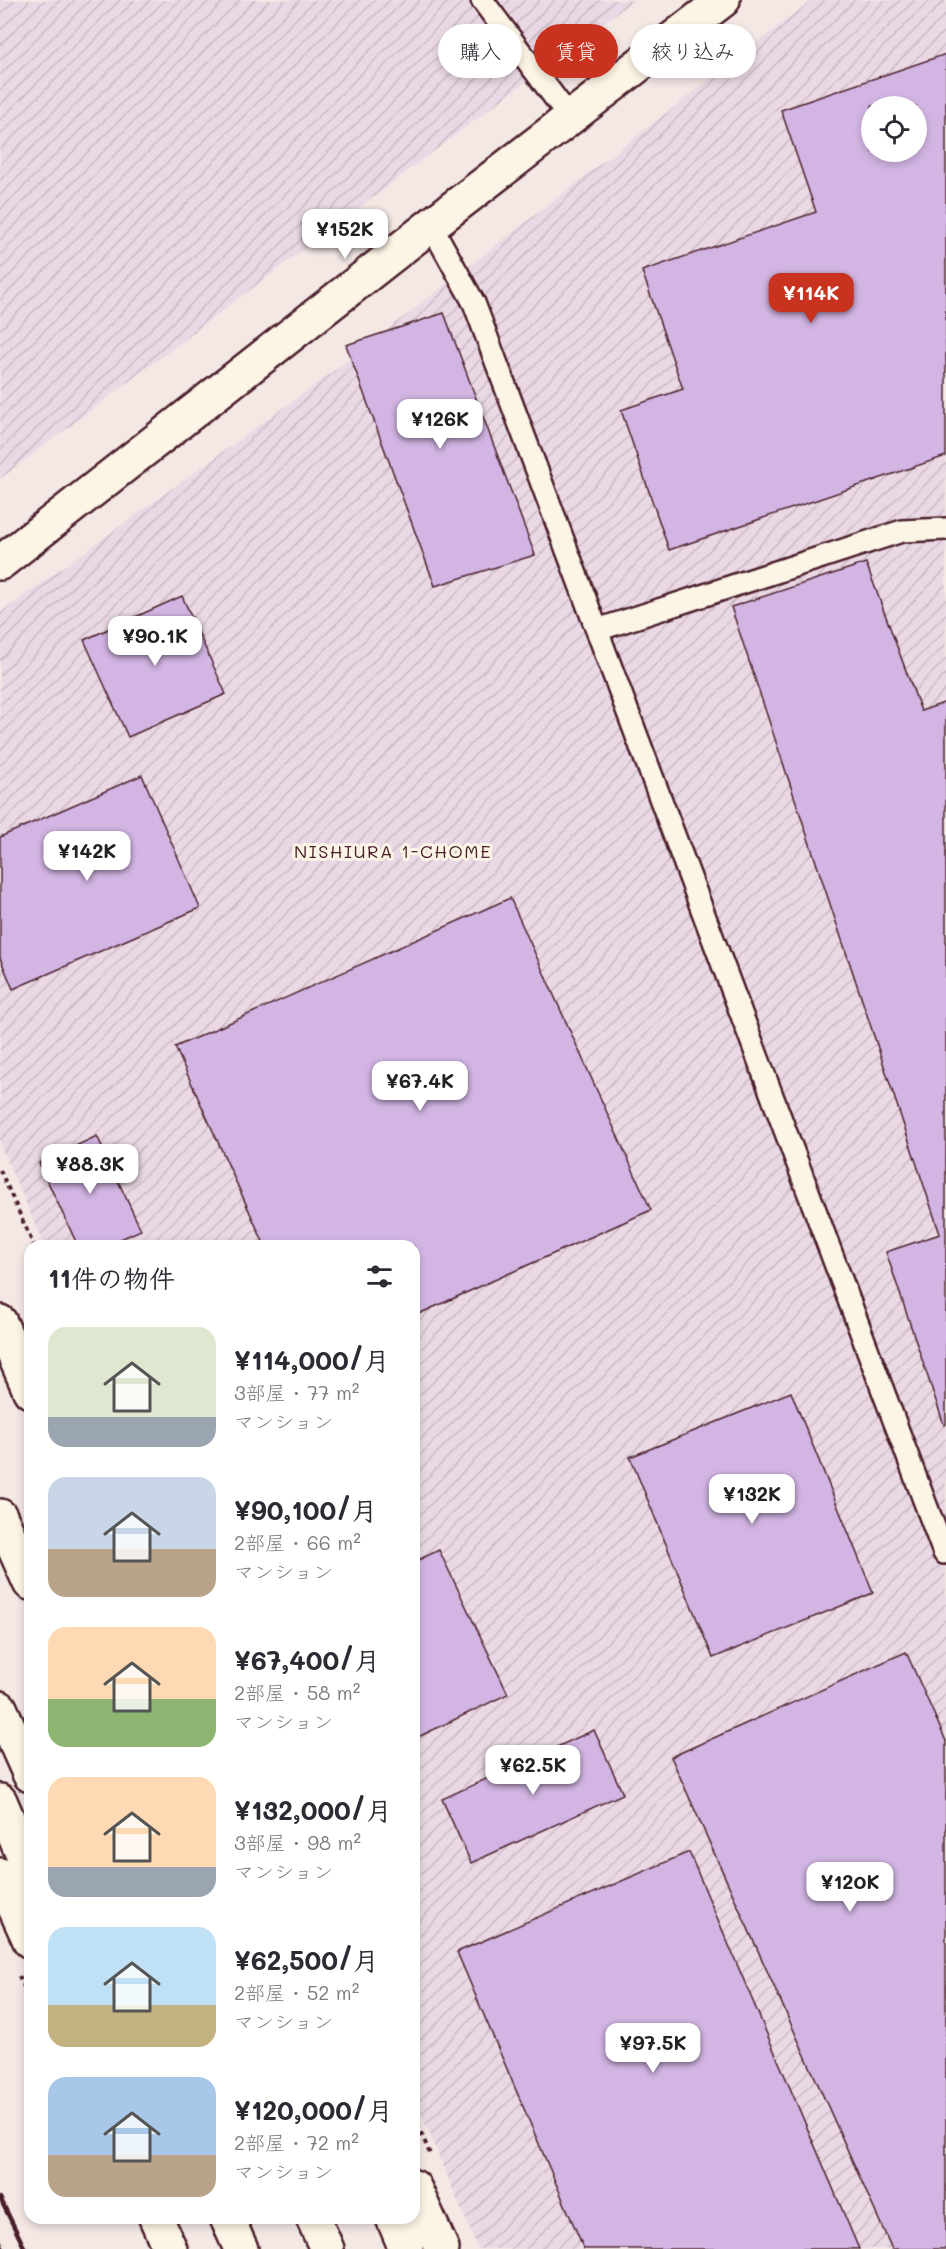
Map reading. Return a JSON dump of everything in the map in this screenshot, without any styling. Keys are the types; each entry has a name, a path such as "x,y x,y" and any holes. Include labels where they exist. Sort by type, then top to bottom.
{"main road":[{"path":"0,563 431,225 723,0"},
{"path":"0,1299 24,1347"},
{"path":"0,1322 24,1377"},
{"path":"0,1516 24,1570"},
{"path":"0,1708 24,1762"},
{"path":"0,1801 24,1858"},
{"path":"0,1875 24,1928"},
{"path":"420,2200 442,2249"},
{"path":"159,2224 170,2249"},
{"path":"177,2224 180,2249"},
{"path":"230,2224 241,2249"},
{"path":"316,2224 327,2249"},
{"path":"396,2224 406,2249"}],"lane":[{"path":"482,0 570,118"},
{"path":"431,225 474,303 944,1553"},
{"path":"597,630 902,531 946,529"}],"path":[{"path":"0,1170 31,1240"}],"shaded area":[{"path":"0,0 634,0 602,24 534,24 534,76 0,479"},
{"path":"812,0 946,0 946,2249 478,2249 420,2111 420,1240 42,1240 0,1145 0,613 330,374 711,78 756,78 756,43"}],"building":[{"path":"946,54 946,456 669,550 621,410 683,389 642,271 816,212 781,110"},
{"path":"444,313 535,555 435,586 346,345"},
{"path":"866,563 921,711 946,702 946,1424 944,1425 886,1252 940,1234 731,607"},
{"path":"182,596 226,694 128,737 84,640"},
{"path":"142,775 200,908 13,989 0,958 0,837"},
{"path":"510,898 651,1210 420,1313 420,1240 262,1240 175,1047"},
{"path":"97,1136 141,1230 118,1240 75,1240 39,1163"},
{"path":"791,1392 873,1593 713,1658 630,1457"},
{"path":"439,1550 508,1694 420,1736 420,1559"},
{"path":"906,1652 946,1741 946,2249 892,2249 671,1757"},
{"path":"594,1730 623,1794 471,1863 442,1799"},
{"path":"689,1852 859,2249 584,2249 457,1952"}],"railway":[{"path":"0,2198 25,2249"},
{"path":"0,2242 3,2249"}],"district":[{"name":"NISHIURA 1-CHOME","path":"393,852"}]}
